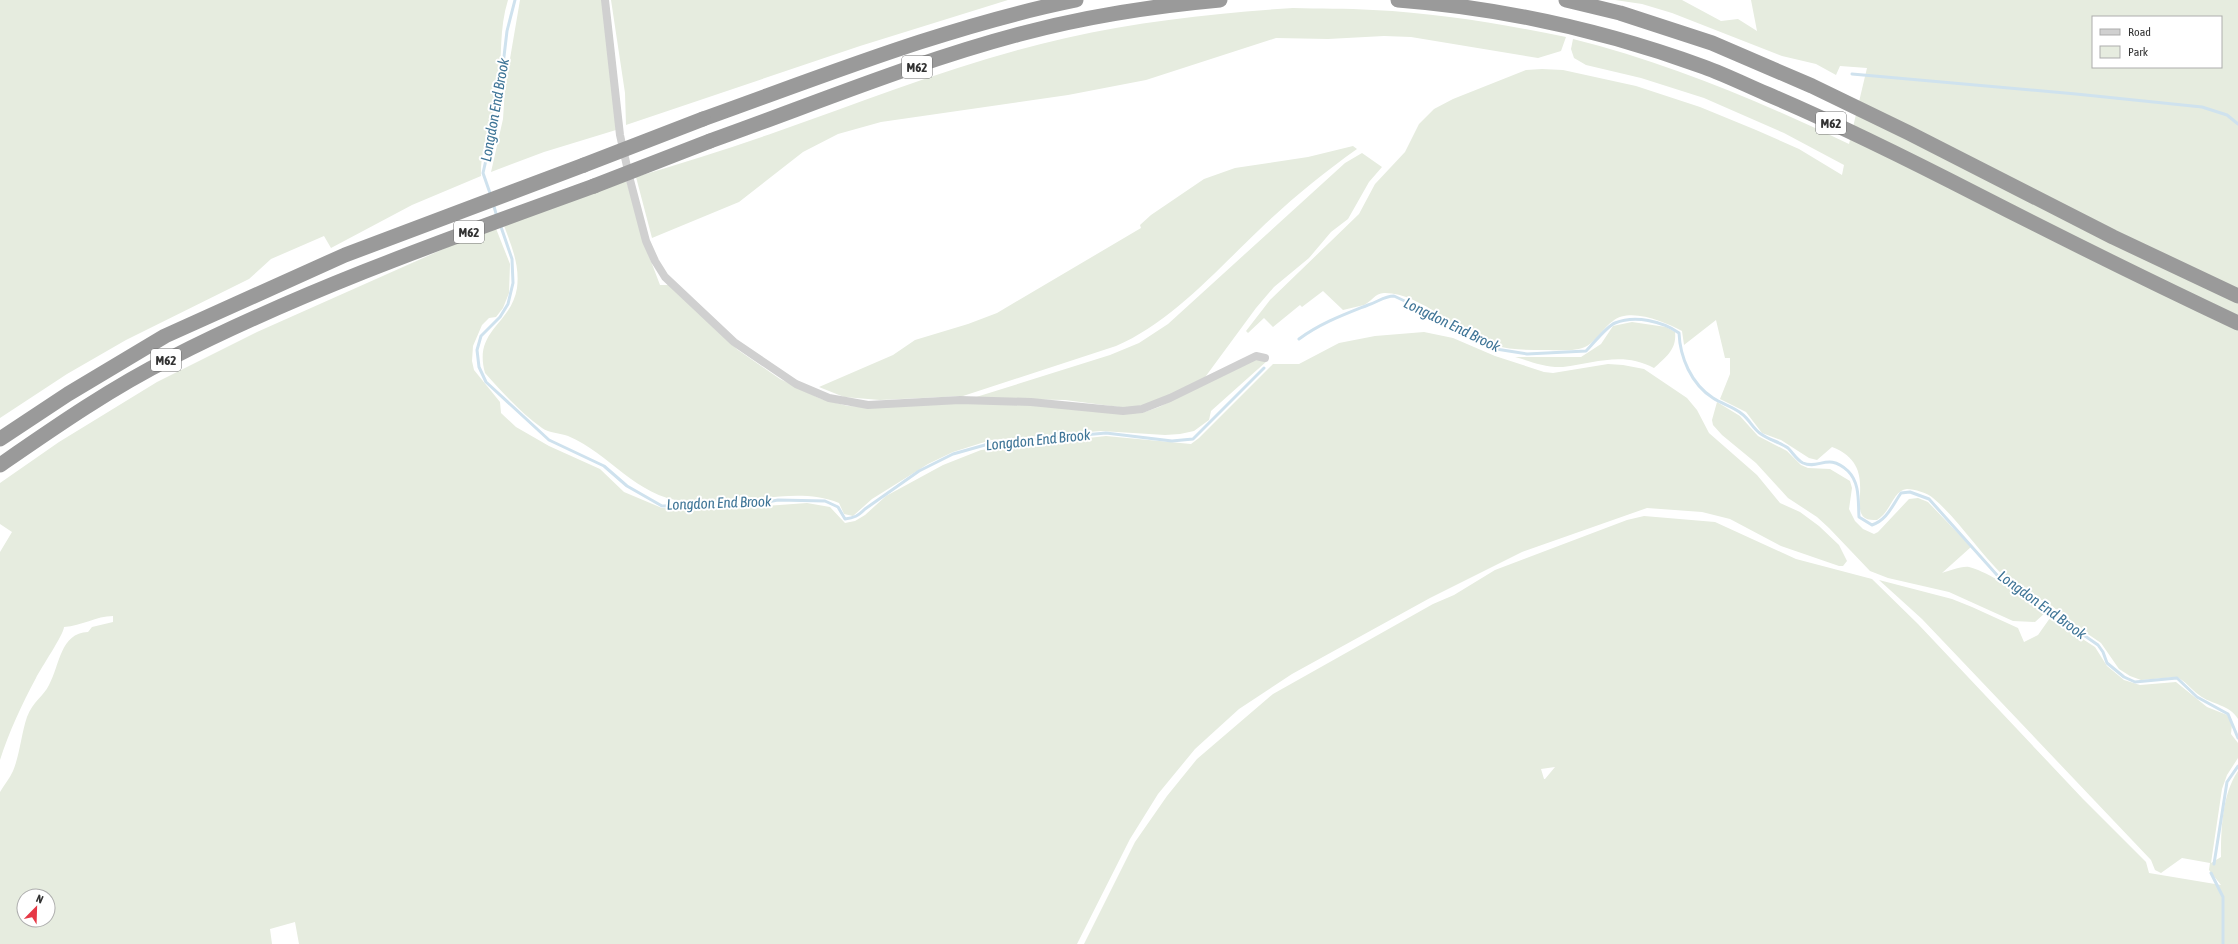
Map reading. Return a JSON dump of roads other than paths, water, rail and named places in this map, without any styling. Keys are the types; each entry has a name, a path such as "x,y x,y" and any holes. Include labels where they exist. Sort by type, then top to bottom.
{"highway":[{"name":"M62","path":"0,439 68,394 165,336 345,255 703,119 916,43 1029,10 1076,0"},
{"name":"M62","path":"0,465 80,410 170,359 263,314 710,141 923,65 1025,33 1130,11 1220,0"},
{"name":"M62","path":"1398,0 1454,5 1518,15 1574,27 1705,67 1802,109 1900,155 2105,260 2238,323"},
{"name":"M62","path":"1566,0 1620,13 1712,43 1812,86 1910,133 2113,237 2238,296"}],"street":[{"path":"605,0 620,135 646,241 655,261 665,277 734,342 796,384 829,398 868,405 960,400 1031,402 1123,412 1142,409 1170,398 1256,356 1265,358"}],"waterway":[{"name":"Longdon End Brook","path":"491,196 483,173 498,107 507,31 515,0"},
{"path":"1852,74 2202,107 2227,115 2238,124"},
{"name":"Longdon End Brook","path":"493,203 497,217"},
{"name":"Longdon End Brook","path":"500,224 512,259 513,283 508,304 500,317 481,336 477,350 479,367 486,382 549,440 604,466 627,486 662,506 751,505 778,500 825,501 838,507 845,519 851,518 858,515 919,471 953,454 992,443 1106,433 1172,441 1193,439 1264,368"},
{"name":"Longdon End Brook","path":"1299,339 1332,320 1390,296 1394,296 1443,319 1496,349 1527,354 1586,351 1608,328 1615,323 1623,321 1640,319 1665,325 1679,333 1684,360 1693,378 1705,392 1745,416 1758,432 1788,448 1801,462 1809,465 1824,462 1835,463 1841,465 1848,471 1855,481 1859,517 1872,525 1877,523 1889,512 1901,493 1910,492 1929,499 1997,575 2098,645 2103,652 2107,663 2124,677 2135,682 2177,678 2197,697 2228,714 2238,738"},
{"path":"2214,864 2227,782 2238,766"},
{"path":"2211,873 2223,897 2223,944"}]}
